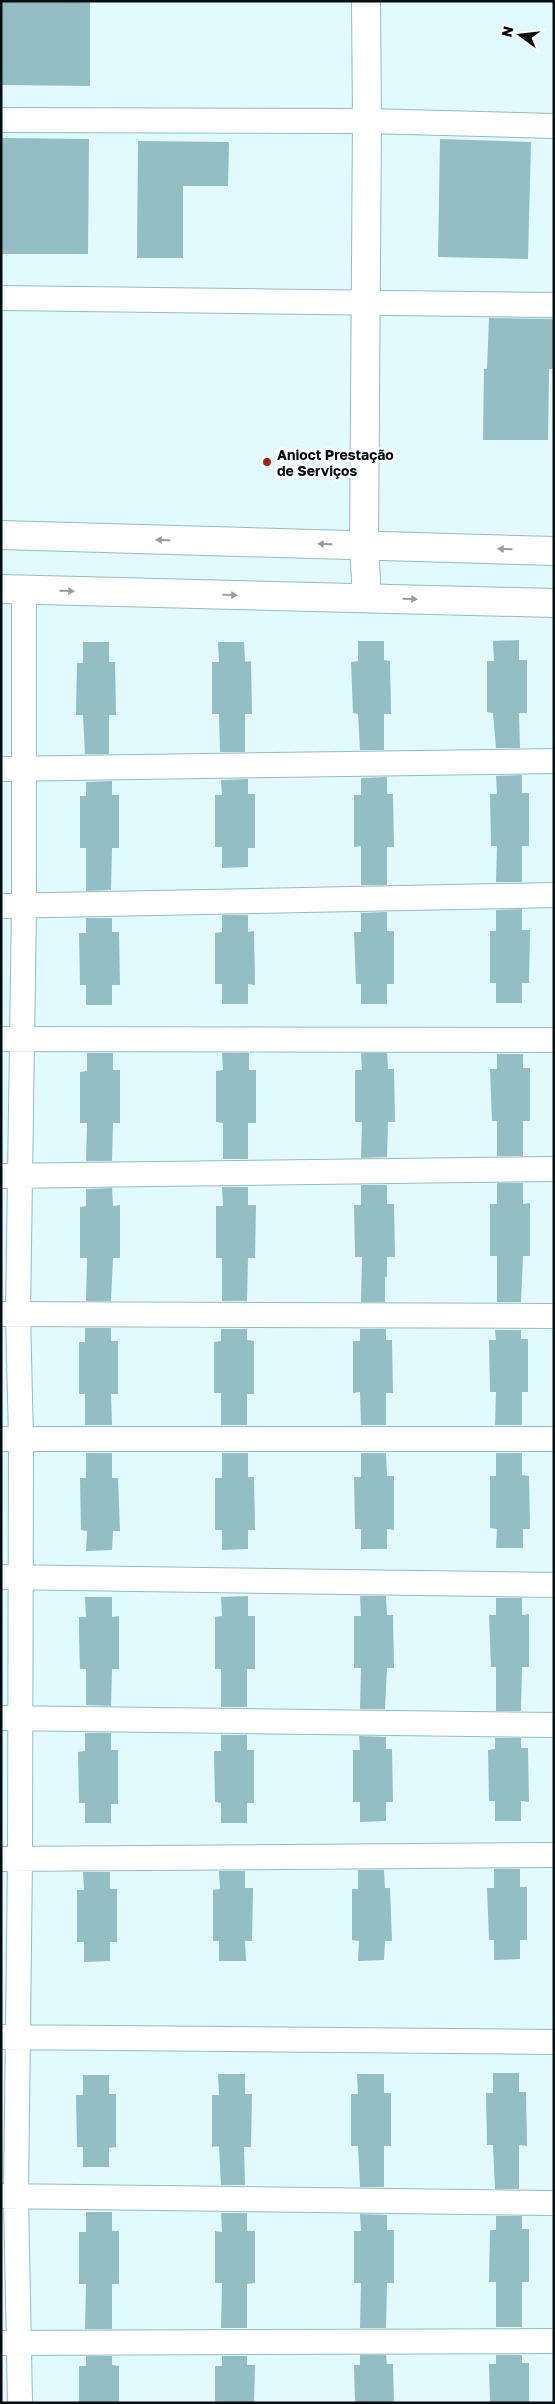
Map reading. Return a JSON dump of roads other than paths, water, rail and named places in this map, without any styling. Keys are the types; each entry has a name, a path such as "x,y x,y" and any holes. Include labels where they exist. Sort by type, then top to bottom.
{"street":[{"path":"366,1 367,121 364,303 364,545 366,598"},
{"path":"1,120 367,121 554,126"},
{"path":"1,298 554,305"},
{"path":"1,535 554,551"},
{"path":"20,2403 10,2343 10,1176 13,906 25,769 13,589 554,603"},
{"path":"1,769 554,761"},
{"path":"13,906 554,895"},
{"path":"12,1040 554,1040"},
{"path":"10,1176 554,1169"},
{"path":"10,1314 554,1316"},
{"path":"11,1439 554,1439"},
{"path":"10,1577 554,1586"},
{"path":"10,1718 554,1724"},
{"path":"11,1860 554,1855"},
{"path":"9,2037 554,2042"},
{"path":"9,2196 554,2203"},
{"path":"10,2343 554,2341"}],"place":[{"name":"Anioct Prestação de Serviços","path":"267,462"}]}
